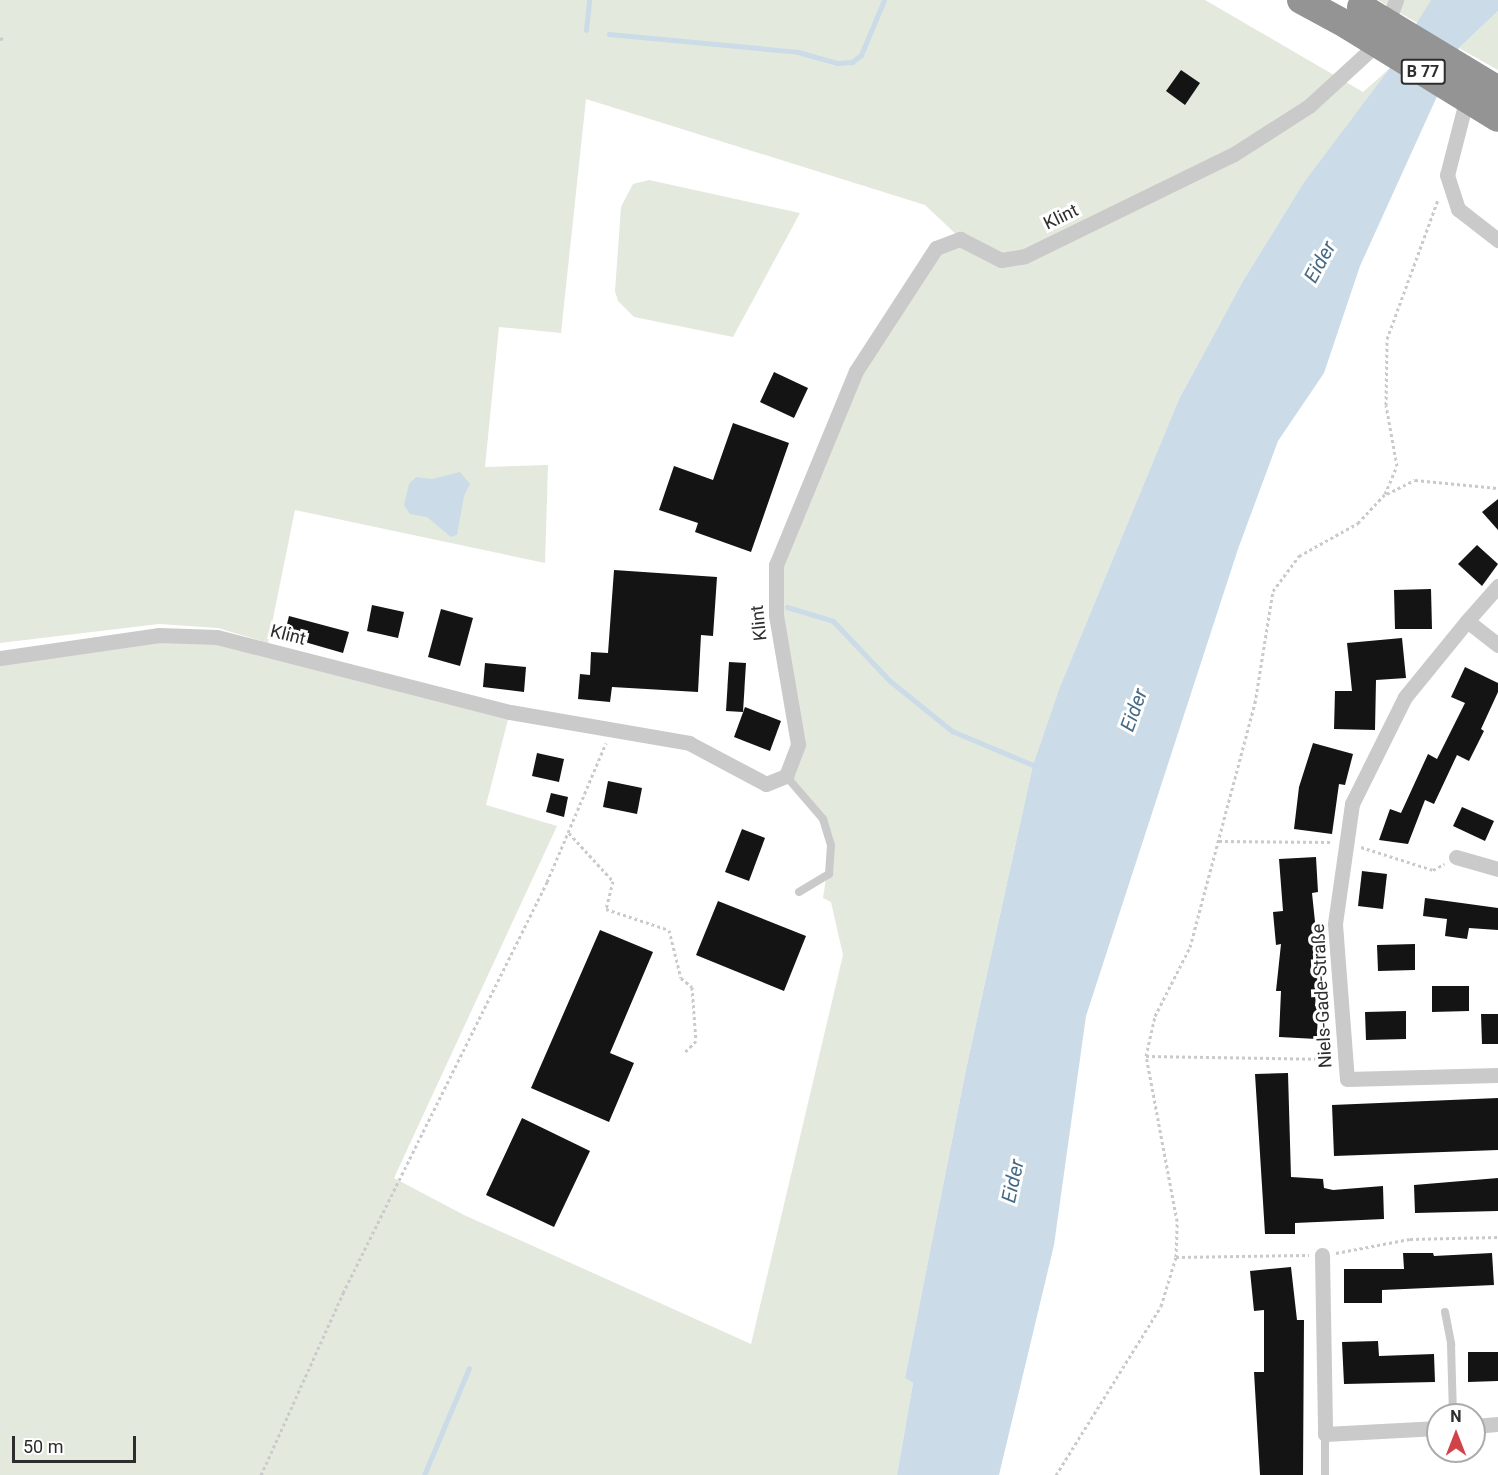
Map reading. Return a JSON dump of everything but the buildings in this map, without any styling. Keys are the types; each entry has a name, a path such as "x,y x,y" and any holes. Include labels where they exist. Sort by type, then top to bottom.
{"highway":[{"name":"B 77","path":"1301,0 1352,11 1495,81"},
{"name":"B 77","path":"1352,11 1498,118"}],"street":[{"name":"Klint","path":"0,658 150,636 217,637 510,712 613,728 689,743 766,784 786,776 798,744 776,615 776,565 856,371 936,248 960,238 1001,260 1025,256 1234,154 1310,106 1381,40 1396,0"},
{"path":"1495,81 1464,109 1447,175 1458,209 1498,240"},
{"name":"Niels-Gade-Straße","path":"1498,586 1405,697 1352,804 1335,924 1342,1059 1347,1079 1498,1075"},
{"path":"1467,621 1498,645"},
{"path":"1456,857 1498,869"},
{"path":"1322,1255 1325,1434 1426,1429"}],"lane":[{"path":"786,776 823,819 831,845 829,874 799,892"},
{"path":"1445,1312 1451,1344 1453,1403"},
{"path":"1325,1434 1325,1475"}],"path":[{"path":"1056,1475 1161,1306 1176,1257 1177,1221 1146,1056 1155,1016 1191,947 1255,703 1273,591 1299,556 1358,523 1385,494 1397,466 1386,405 1387,339 1447,175"},
{"path":"1385,494 1415,480 1498,488"},
{"path":"261,1475 343,1293 569,833 613,728"},
{"path":"569,833 613,881 606,909 669,930 681,978 692,987 696,1041 685,1052"},
{"path":"1146,1056 1342,1059"}],"shaded area":[{"path":"0,0 1205,0 1363,92 1389,69 1304,182 1243,281 1179,399 1059,689 1033,765 966,1069 905,1378 913,1383 897,1475 0,1475 0,658 112,640 217,637 510,712 486,805 557,826 394,1178 464,1215 751,1344 843,955 831,902 823,898 831,845 823,819 786,776 794,763 776,565 856,371 936,248 960,238 925,205 586,99 561,333 499,327 485,467 548,465 545,563 295,510 268,643 218,628 159,624 0,643"},
{"path":"1378,0 1431,0 1419,24"},
{"path":"1498,11 1498,70 1459,48"},
{"path":"649,180 800,213 733,337 634,317 618,301 615,291 621,207 633,184"}],"water":[{"name":"Eider","path":"1431,0 1498,0 1498,11 1459,48 1360,266 1324,373 1278,441 1238,549 1086,1016 1054,1245 999,1475 897,1475 913,1383 905,1378 966,1069 1033,765 1059,689 1179,399 1243,281 1304,182 1389,69"},
{"path":"460,472 470,484 464,496 457,535 451,537 427,517 410,514 404,505 409,484 416,477 432,479"}],"waterway":[{"path":"586,30 589,0"},
{"path":"609,34 798,52 837,63 852,62 861,55 884,0"},
{"path":"787,607 833,621 890,681 952,731 1033,765"},
{"path":"424,1475 469,1368"}]}
